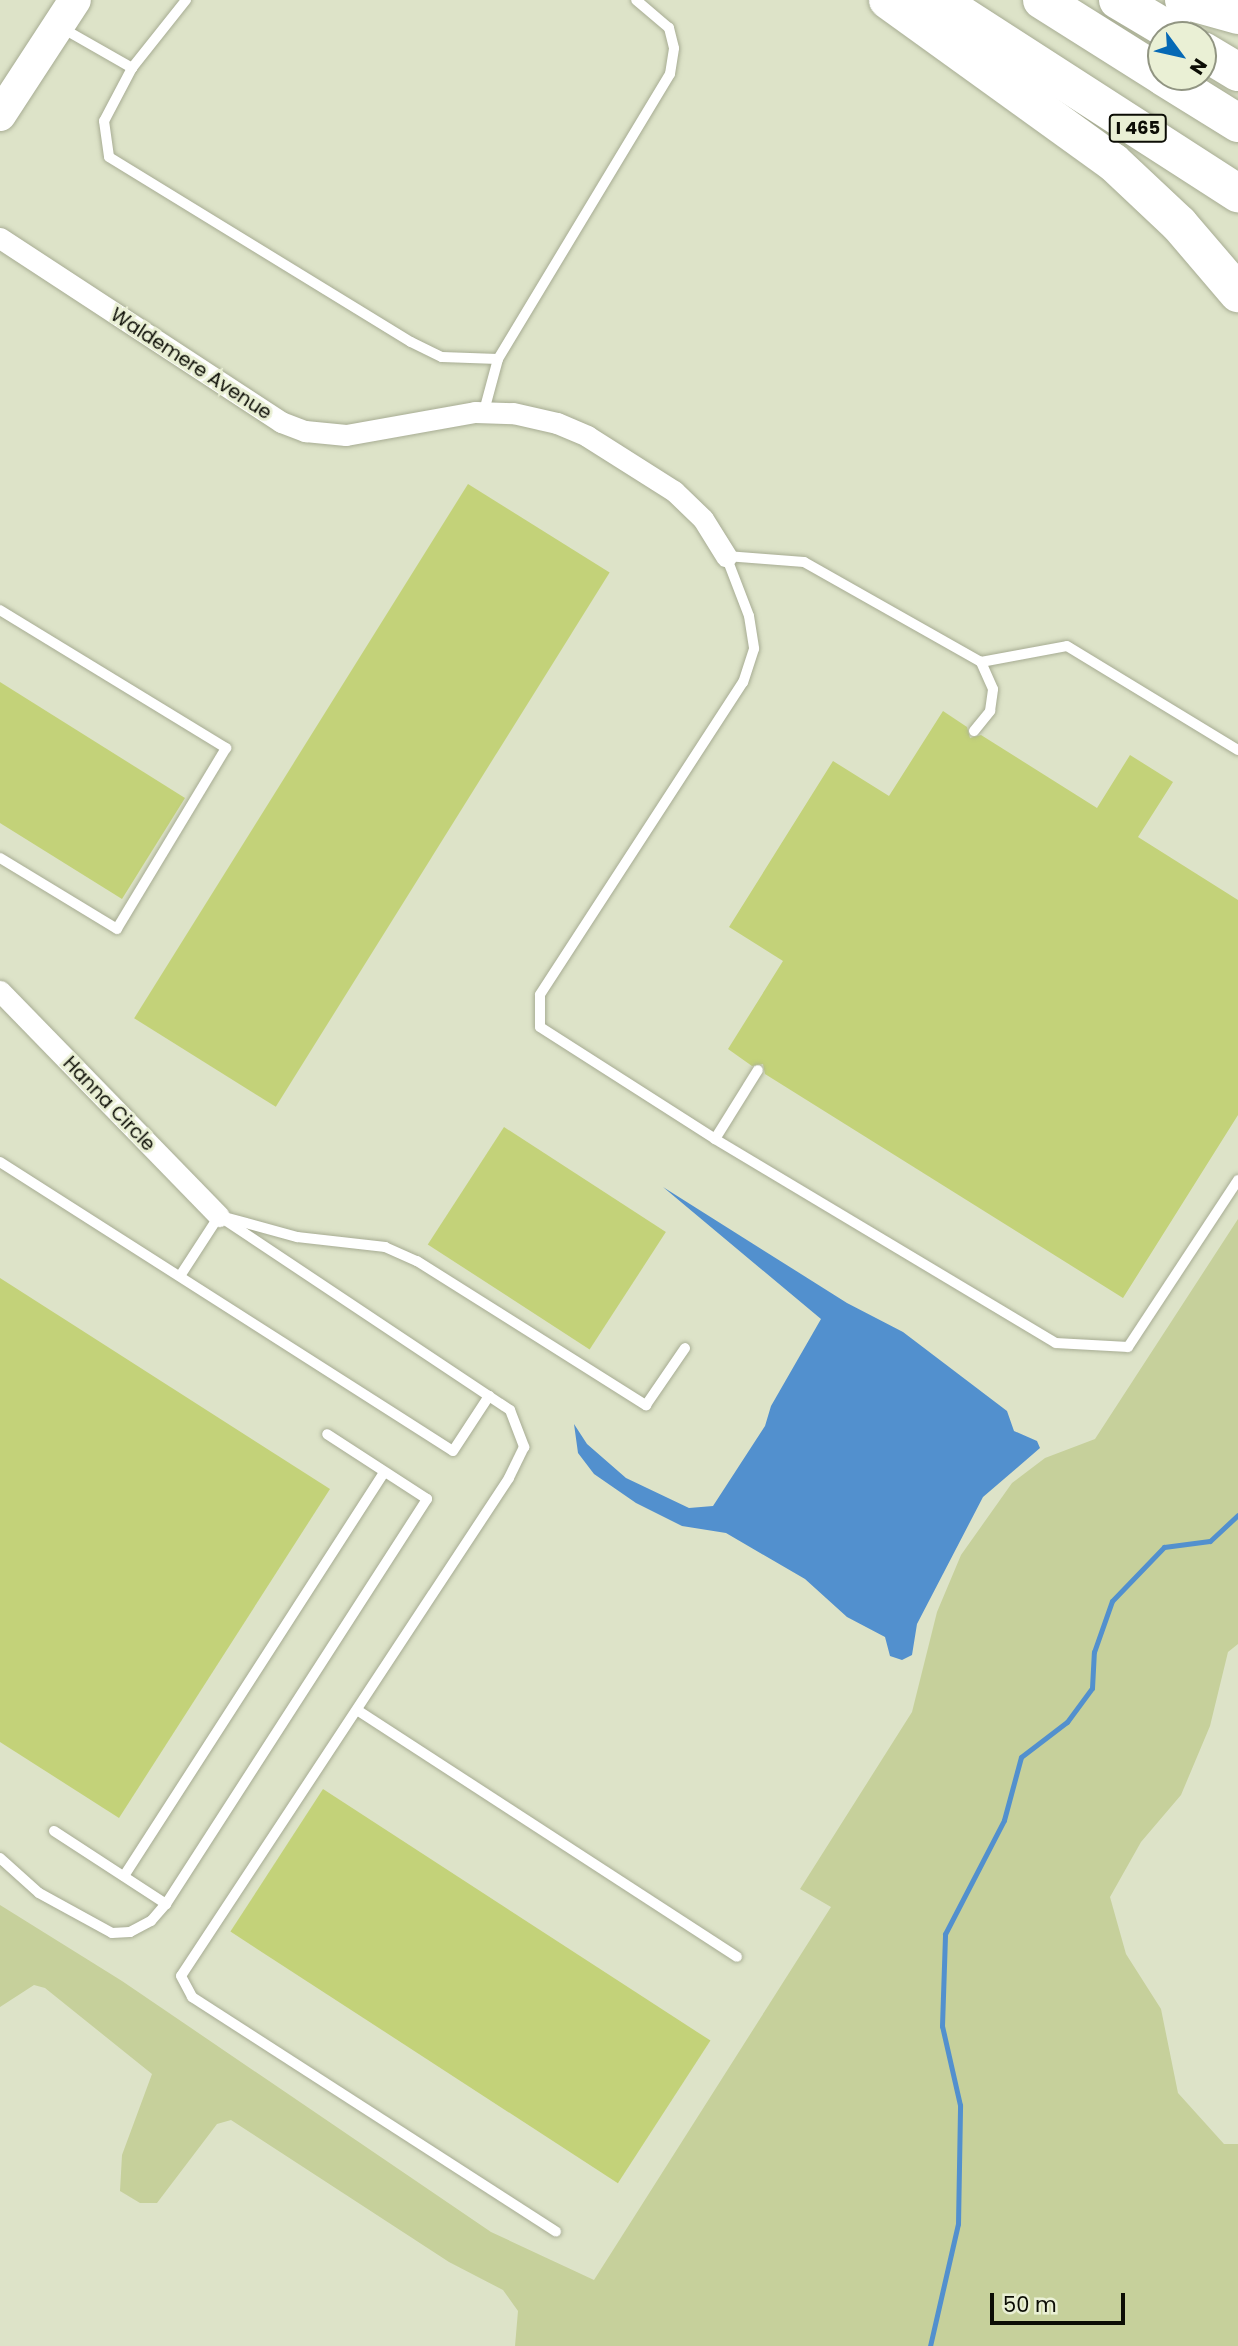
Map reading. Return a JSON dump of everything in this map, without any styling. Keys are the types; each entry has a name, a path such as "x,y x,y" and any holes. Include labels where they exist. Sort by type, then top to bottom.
{"highway":[{"path":"888,0 1098,149 1179,224 1238,293"},
{"name":"I 465","path":"938,0 1238,193"},
{"path":"1042,0 1147,66"},
{"path":"1118,0 1153,21"},
{"path":"1184,0 1238,15"},
{"path":"1217,59 1238,72"},
{"path":"1187,91 1238,123"}],"street":[{"path":"0,115 67,13"},
{"name":"Waldemere Avenue","path":"0,239 261,412 293,427 320,433 361,434 484,411 541,418 594,440 685,501 703,519 726,556"},
{"name":"Hanna Circle","path":"0,991 219,1216"}],"lane":[{"path":"186,0 132,68 104,121 110,157 411,342 442,357 498,359"},
{"path":"484,411 498,359 670,74 674,48 669,28 636,0"},
{"path":"67,13 132,68"},
{"path":"974,731 989,711 993,689 981,662 804,562 726,556 749,616 754,649 743,682 540,995 540,1027 554,1039 715,1139 1056,1343 1128,1347 1238,1180"},
{"path":"0,610 226,748 117,929 0,858"},
{"path":"981,662 1067,646 1238,750"},
{"path":"715,1139 758,1070"},
{"path":"0,1162 453,1451 489,1395"},
{"path":"180,1276 219,1216"},
{"path":"219,1216 297,1237 384,1247 417,1261 646,1405 685,1348"},
{"path":"219,1216 510,1410 524,1447 509,1478 181,1976 192,1997 556,2232"},
{"path":"0,1858 39,1893 112,1933 130,1932 150,1921 166,1904 427,1499 327,1434"},
{"path":"124,1876 384,1472"},
{"path":"357,1710 737,1956"},
{"path":"54,1831 166,1904"}],"green space":[{"path":"1238,1219 1238,1644 1228,1652 1210,1726 1181,1795 1141,1842 1110,1897 1126,1954 1161,2009 1178,2093 1224,2144 1238,2144 1238,2346 515,2346 518,2311 503,2290 449,2262 231,2120 217,2124 157,2203 140,2203 120,2191 122,2155 152,2074 45,1988 34,1985 0,2007 0,1905 122,1981 491,2232 594,2280 831,1907 800,1889 912,1712 937,1612 961,1555 1012,1483 1045,1458 1095,1439"}],"water":[{"path":"663,1187 847,1303 903,1332 1007,1411 1014,1431 1037,1441 1040,1448 983,1497 917,1624 912,1655 902,1660 890,1656 885,1637 847,1617 805,1579 726,1533 682,1526 636,1503 594,1474 578,1453 574,1424 587,1444 626,1478 689,1508 713,1506 765,1426 771,1406 821,1319"}],"building":[{"path":"468,484 610,572 276,1107 134,1018"},
{"path":"0,682 185,798 122,899 0,823"},
{"path":"943,711 967,727 970,738 981,735 1097,808 1130,755 1173,782 1138,837 1238,900 1238,1115 1123,1298 765,1074 763,1064 752,1066 728,1049 783,961 729,927 833,761 889,796"},
{"path":"504,1127 666,1232 590,1350 428,1244"},
{"path":"0,1278 330,1489 119,1818 0,1742"},
{"path":"323,1789 710,2041 618,2183 230,1932"}],"waterway":[{"path":"930,2346 958,2224 960,2105 942,2026 945,1934 1004,1820 1021,1757 1067,1722 1092,1688 1094,1652 1112,1601 1164,1547 1210,1541 1238,1515"}]}
